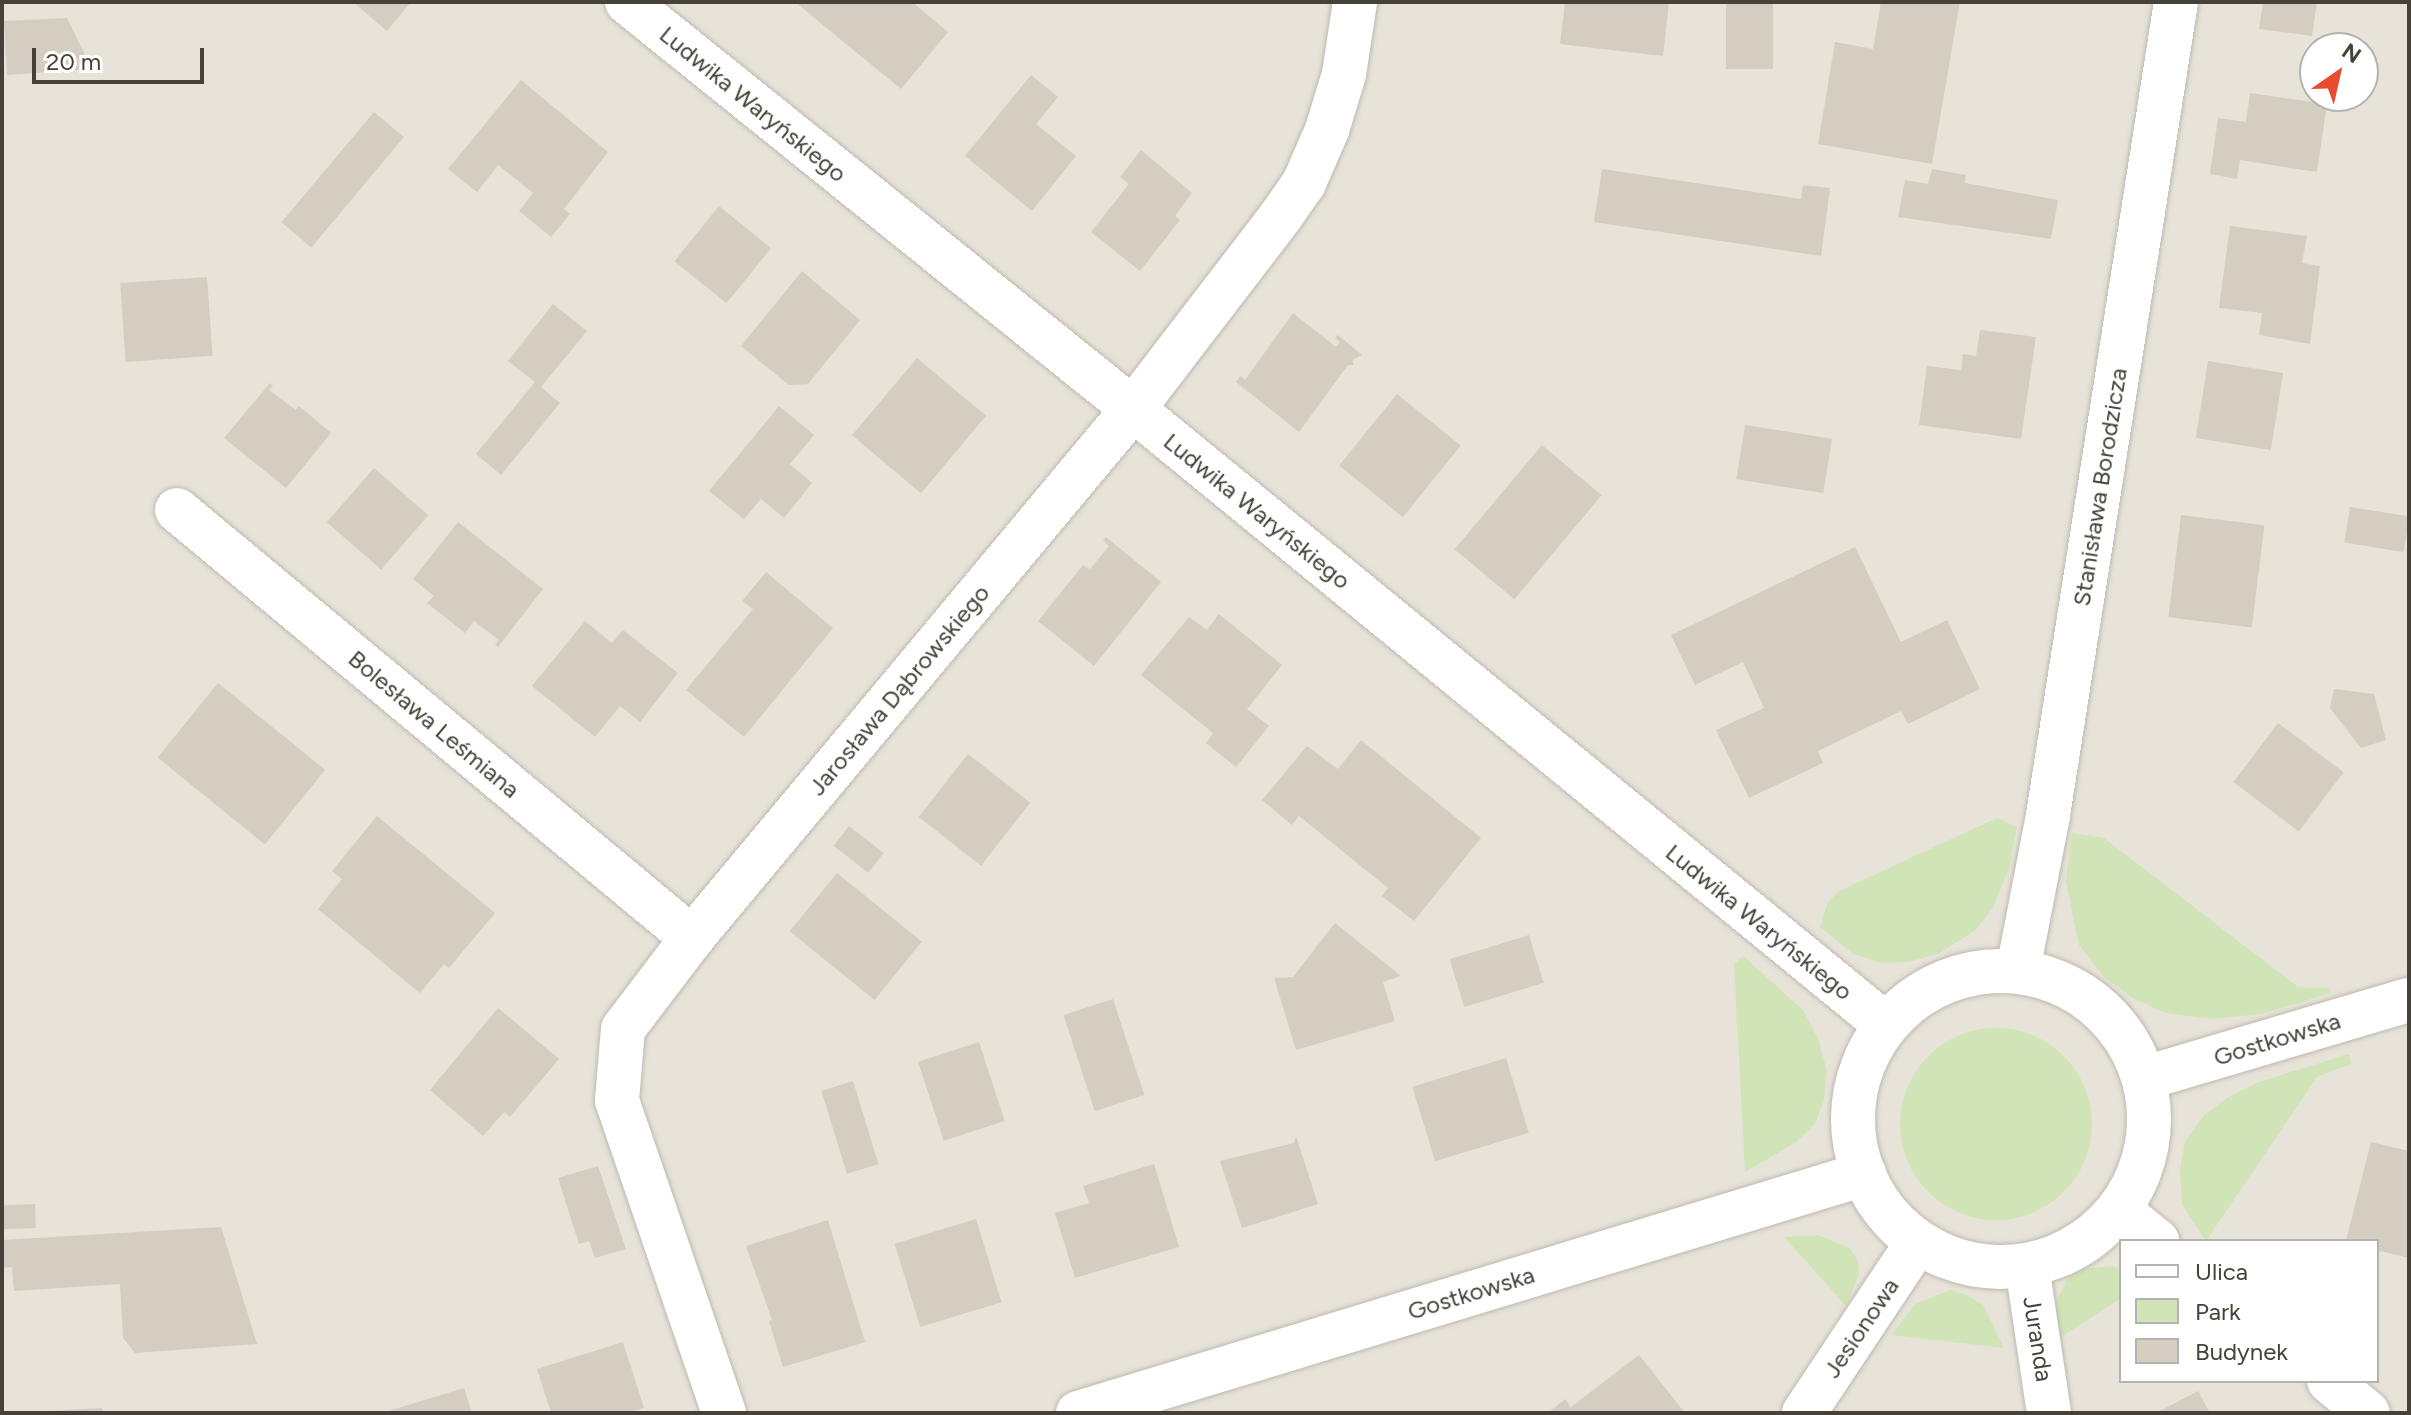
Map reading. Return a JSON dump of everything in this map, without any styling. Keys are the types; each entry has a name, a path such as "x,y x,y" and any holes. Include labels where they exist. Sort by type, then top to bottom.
{"street":[{"name":"Ludwika Waryńskiego","path":"627,2 1133,409 1885,1024"},
{"name":"Jarosława Dąbrowskiego","path":"724,1413 617,1100 623,1029 692,938 1133,409 1304,183 1327,130 1344,74 1355,2"},
{"name":"Stanisława Borodzicza","path":"2018,970 2050,800 2176,2"},
{"name":"Bolesława Leśmiana","path":"177,510 692,938"},
{"path":"1985,970 2018,970 2048,977 2103,1009 2136,1054 2145,1078 2150,1107 2144,1162 2120,1211 2078,1248 2027,1266 1970,1266 1917,1243 1877,1202 1864,1174 1852,1125 1856,1081 1885,1024 1925,991 1985,970"},
{"name":"Gostkowska","path":"2145,1078 2409,1000"},
{"name":"Gostkowska","path":"1078,1413 1864,1174"},
{"path":"2120,1211 2155,1239"},
{"name":"Jesionowa","path":"1804,1413 1917,1243"},
{"name":"Juranda","path":"2027,1266 2049,1413"},
{"path":"2331,1383 2368,1413"}],"shaded area":[{"path":"2,2 2409,2 2409,1413 2,1413"}],"green space":[{"path":"1997,818 2017,827 2009,868 1993,907 1976,930 1938,954 1908,962 1882,963 1853,954 1820,927 1828,902 1839,891"},
{"path":"2072,833 2104,838 2298,987 2329,988 2331,993 2261,1014 2212,1019 2166,1013 2134,999 2103,976 2079,945 2066,881"},
{"path":"1743,956 1803,1010 1818,1039 1827,1071 1824,1100 1815,1124 1795,1143 1745,1172 1734,964"},
{"path":"1996,1028 2033,1035 2064,1056 2085,1087 2092,1124 2085,1161 2064,1192 2033,1213 1996,1220 1959,1213 1928,1192 1907,1161 1900,1124 1907,1087 1928,1056 1959,1035"},
{"path":"2349,1054 2351,1064 2317,1077 2205,1239 2182,1204 2180,1170 2185,1142 2204,1115 2228,1097 2259,1082"},
{"path":"1817,1235 1850,1248 1858,1261 1859,1274 1846,1306 1784,1237"},
{"path":"2113,1266 2119,1269 2119,1299 2058,1339 2056,1303 2068,1278 2082,1269"},
{"path":"1950,1290 1965,1294 1983,1305 2004,1348 1891,1335 1915,1304"}],"building":[{"path":"353,2 411,2 387,31"},
{"path":"795,2 912,2 948,32 901,89"},
{"path":"1565,2 1669,2 1663,56 1560,44"},
{"path":"1726,2 1773,2 1773,69 1726,69"},
{"path":"1881,2 1960,2 1932,164 1818,144 1835,42 1873,49"},
{"path":"2263,2 2317,2 2313,32 2299,34 2259,29"},
{"path":"67,18 92,69 7,75 4,21"},
{"path":"1031,75 1058,97 1036,124 1076,156 1032,211 965,156"},
{"path":"521,80 608,152 564,209 570,214 551,237 519,211 533,193 498,165 477,192 448,169"},
{"path":"2250,93 2299,100 2299,112 2326,112 2317,172 2240,160 2237,179 2210,174 2218,118 2246,122"},
{"path":"374,112 404,137 311,247 281,222"},
{"path":"1141,150 1192,193 1175,216 1180,220 1140,271 1091,232 1129,184 1120,177"},
{"path":"1602,169 1801,199 1803,185 1830,188 1821,256 1594,222"},
{"path":"1932,169 1966,175 1965,183 2058,200 2051,239 1898,217 1905,180 1928,184"},
{"path":"719,206 771,248 726,303 674,261"},
{"path":"2230,226 2307,236 2302,263 2320,266 2310,344 2259,335 2262,313 2219,308"},
{"path":"802,271 860,320 808,384 789,385 741,346"},
{"path":"207,277 213,356 126,362 120,283"},
{"path":"553,304 587,331 541,387 560,403 501,475 476,454 535,382 508,361"},
{"path":"1293,313 1336,347 1340,342 1335,338 1338,335 1362,355 1352,360 1354,365 1348,365 1299,432 1236,382 1240,376 1245,380"},
{"path":"1980,330 2036,337 2021,439 1919,425 1927,366 1961,370 1963,354 1976,356"},
{"path":"917,358 986,416 921,493 852,435"},
{"path":"2208,361 2283,373 2271,450 2196,438"},
{"path":"270,383 273,386 269,390 296,410 299,406 331,433 286,488 224,438"},
{"path":"1397,394 1461,446 1403,517 1339,465"},
{"path":"779,406 814,435 790,464 812,483 784,518 761,499 744,519 709,491"},
{"path":"1745,425 1832,439 1823,493 1736,479"},
{"path":"1542,445 1602,495 1514,599 1455,549"},
{"path":"374,468 428,515 381,570 327,522"},
{"path":"2350,507 2409,516 2404,552 2344,543"},
{"path":"2181,515 2264,525 2252,627 2168,617"},
{"path":"458,522 543,589 498,647 495,645 499,640 474,621 465,633 427,603 434,596 413,579"},
{"path":"1106,537 1161,582 1094,666 1038,621 1083,565 1090,569 1109,546 1103,540"},
{"path":"1855,547 1901,642 1947,620 1980,689 1908,724 1901,711 1818,751 1823,763 1749,798 1716,730 1764,708 1743,662 1695,685 1671,635"},
{"path":"766,572 833,628 744,737 686,690 753,609 742,601"},
{"path":"1219,614 1282,665 1247,709 1269,726 1236,767 1206,743 1213,733 1141,675 1189,617 1207,630"},
{"path":"585,621 612,643 623,630 678,673 640,722 620,706 595,737 532,686"},
{"path":"218,683 325,770 265,844 158,758"},
{"path":"2334,689 2374,694 2386,740 2361,748 2330,708"},
{"path":"2278,723 2343,772 2299,831 2233,782"},
{"path":"1361,740 1481,838 1414,921 1382,896 1388,888 1299,816 1292,825 1262,800 1307,746 1338,769"},
{"path":"968,754 1030,803 981,866 919,817"},
{"path":"377,816 495,913 449,968 444,964 420,993 318,909 342,879 332,871"},
{"path":"849,826 884,853 868,873 834,846"},
{"path":"837,873 922,942 875,1000 790,931"},
{"path":"1335,923 1401,976 1383,982 1395,1021 1296,1050 1274,978 1293,977"},
{"path":"1529,935 1544,983 1464,1007 1450,959"},
{"path":"1113,999 1144,1095 1095,1111 1064,1015"},
{"path":"498,1008 559,1059 510,1117 504,1112 483,1136 430,1090"},
{"path":"979,1042 1005,1121 944,1141 918,1062"},
{"path":"1506,1058 1529,1133 1435,1161 1412,1087"},
{"path":"853,1081 878,1164 847,1174 821,1091"},
{"path":"1296,1136 1318,1204 1242,1228 1220,1161 1294,1143"},
{"path":"2371,1142 2409,1151 2409,1258 2379,1250 2379,1239 2347,1239"},
{"path":"1154,1164 1179,1247 1075,1278 1055,1213 1089,1203 1083,1186"},
{"path":"598,1166 626,1249 595,1258 589,1241 579,1244 558,1178"},
{"path":"35,1204 36,1228 3,1229 2,1205"},
{"path":"976,1219 1001,1302 920,1327 895,1244"},
{"path":"828,1220 865,1342 783,1367 769,1321 772,1320 746,1246"},
{"path":"221,1227 257,1344 135,1353 123,1338 120,1284 14,1291 12,1267 2,1268 2,1240"},
{"path":"623,1342 644,1408 628,1413 551,1413 537,1369"},
{"path":"1639,1355 1685,1413 1548,1413 1565,1399 1571,1407"},
{"path":"464,1388 472,1413 385,1413 385,1412"},
{"path":"2198,1391 2210,1413 2156,1413"},
{"path":"102,1408 103,1413 49,1413 49,1411"}]}
